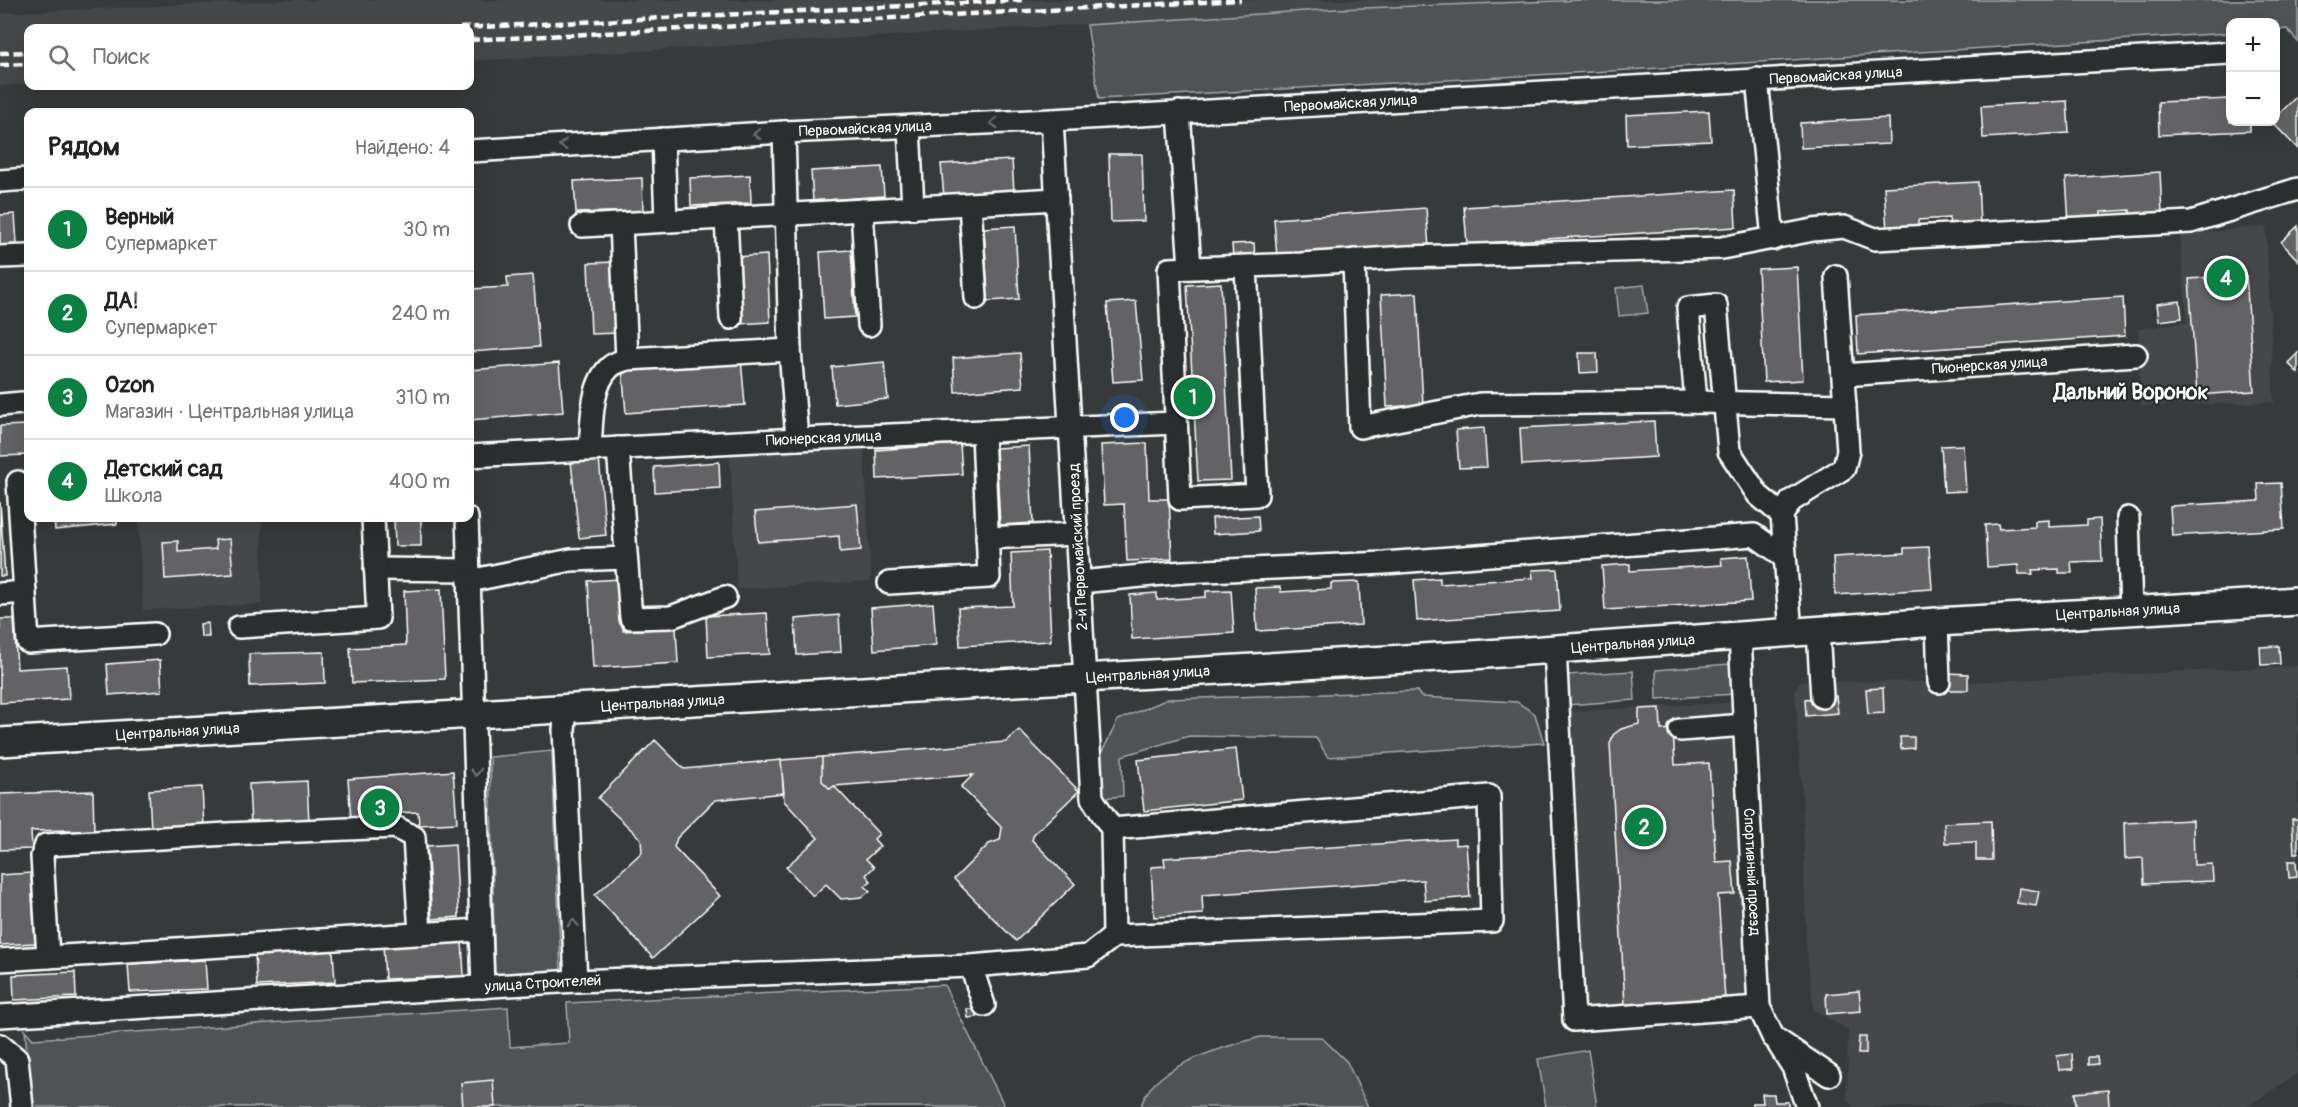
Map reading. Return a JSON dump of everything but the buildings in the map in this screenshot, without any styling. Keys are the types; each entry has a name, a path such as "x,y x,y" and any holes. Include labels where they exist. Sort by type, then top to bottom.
{"main road":[{"name":"Центральная улица","path":"0,742 1472,655 1937,622 2298,601"}],"street":[{"name":"Первомайская улица","path":"474,151 2226,54"},
{"path":"1758,79 1773,239"},
{"path":"1179,112 1190,267"},
{"name":"2-й Первомайский проезд","path":"1052,120 1092,798 1112,829"},
{"path":"909,127 913,208"},
{"path":"784,132 790,350 797,439"},
{"path":"663,140 666,221"},
{"path":"0,181 24,179"},
{"path":"1246,267 1257,495 1180,499 1169,269 1246,267 1406,256 1722,248 1813,230 1844,227 1875,239 2191,222 2298,189"},
{"path":"582,226 1057,199"},
{"path":"970,204 976,298"},
{"path":"862,210 869,325"},
{"path":"726,218 731,318"},
{"path":"621,224 627,359"},
{"path":"0,257 24,256"},
{"path":"1354,260 1360,427 1480,404 1696,402 1845,405"},
{"path":"1791,633 1782,515 1791,501 1844,468 1848,451 1836,276"},
{"path":"1696,402 1688,308 1716,305 1729,451 1758,495 1782,515"},
{"path":"590,450 596,393 610,366 627,359 790,350"},
{"name":"Пионерская улица","path":"1843,375 2136,355"},
{"path":"0,405 22,403"},
{"name":"Пионерская улица","path":"474,456 1176,423"},
{"path":"889,583 989,577 982,432"},
{"path":"618,448 631,618 671,617 725,597"},
{"path":"15,482 28,642 155,634"},
{"path":"2127,518 2132,612"},
{"path":"239,627 378,618 372,522"},
{"path":"467,522 483,987"},
{"path":"987,538 1077,534"},
{"path":"1080,582 1183,572 1384,563 1754,535 1785,557"},
{"path":"375,569 469,576 571,560 626,558"},
{"path":"0,594 25,592"},
{"path":"1937,622 1938,682"},
{"path":"1818,631 1822,697"},
{"name":"Спортивный проезд","path":"1740,636 1759,1007 1773,1037 1793,1067 1807,1107"},
{"path":"1555,648 1574,1020 1759,1007"},
{"path":"566,708 564,730 576,981"},
{"path":"1680,730 1745,725"},
{"path":"1489,796 1492,921 1114,936 1112,829 1489,796"},
{"path":"48,957 42,856 46,845 135,839 395,827 414,837 420,934"},
{"path":"0,960 481,930"},
{"name":"улица Строителей","path":"0,1016 576,981 971,966 1088,956 1114,936"},
{"path":"971,966 984,1005"},
{"path":"1773,1037 1829,1075"},
{"path":"0,1045 17,1059 22,1107"}],"shaded area":[{"path":"290,0 1584,0 1336,9 474,61 474,24 24,24 24,84 0,86 0,13"},
{"path":"1584,0 2298,0 2298,42 2287,29 2280,30 2280,18 2226,18 2226,33 1628,70 1099,99 1087,25 1336,9"},
{"path":"2266,226 2274,402 2141,406 2138,329 2187,322 2180,235"},
{"path":"1644,285 1648,313 1619,316 1616,288"},
{"path":"864,447 871,581 737,589 730,455"},
{"path":"138,522 262,522 262,604 143,610"},
{"path":"1730,664 1735,694 1657,699 1656,670"},
{"path":"2298,666 2298,1073 2247,1107 1853,1107 1847,1099 1848,1030 1814,1010 1806,945 1803,810 1795,689 1801,681 1948,682 1948,673 1968,674 1969,682"},
{"path":"1633,671 1635,700 1566,705 1565,680 1567,675"},
{"path":"1417,691 1421,697 1517,702 1535,714 1544,743 1328,757 1316,738 1189,736 1122,756 1123,796 1102,798 1101,754 1118,720 1168,699"},
{"path":"1741,702 1752,1003 1582,1013 1561,712"},
{"path":"552,751 561,973 495,977 490,757"},
{"path":"944,985 1005,1107 32,1107 25,1030 33,1039 508,1007 510,1047 569,1043 567,1003"},
{"path":"1260,1037 1321,1037 1347,1062 1368,1107 1141,1107 1147,1092 1173,1069 1209,1052"},
{"path":"1588,1050 1597,1107 1546,1107 1538,1059"}],"railway":[{"path":"474,27 1024,0"},
{"path":"474,40 1241,0"},
{"path":"0,53 24,52"},
{"path":"0,65 24,64"}],"place":[{"name":"Детский сад","path":"2226,278"},
{"name":"Верный","path":"1193,397"},
{"name":"Ozon","path":"380,808"},
{"name":"ДА!","path":"1644,827"}],"district":[{"name":"Дальний Воронок","path":"2131,392"}]}
